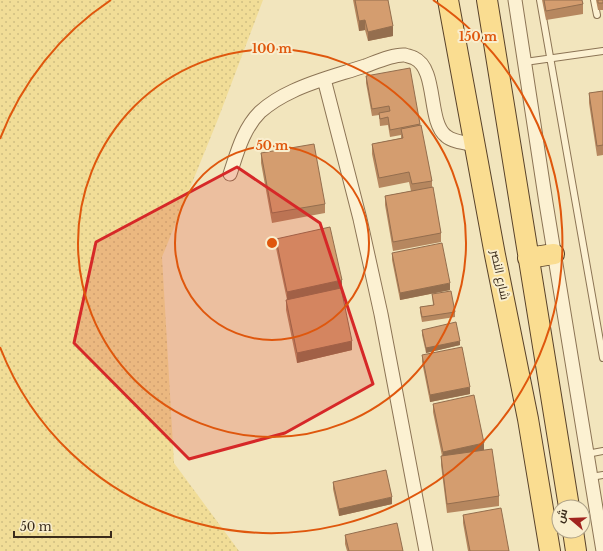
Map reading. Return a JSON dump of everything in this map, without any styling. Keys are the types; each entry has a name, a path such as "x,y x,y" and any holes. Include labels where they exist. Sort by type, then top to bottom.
{"main road":[{"name":"شارع النصر","path":"448,0 495,255 528,419 550,551"},
{"path":"487,0 568,499"},
{"path":"528,258 554,254"},
{"path":"574,539 576,551"}],"street":[{"path":"515,0 586,454 597,476 603,551"},
{"path":"230,174 242,138 260,113 293,91 324,79 387,59 405,55 415,58 425,67 437,120 441,131 446,137 453,140 475,145"},
{"path":"324,79 360,219 381,314 426,551"}],"lane":[{"path":"540,0 600,318 603,358"},
{"path":"594,0 597,15"},
{"path":"525,62 603,51"},
{"path":"586,454 603,451"}],"highlighted area":[{"path":"237,167 320,223 373,384 285,433 189,459 74,343 96,242"}],"sand":[{"path":"0,0 263,0 218,119 162,257 174,463 239,551 0,551"}],"building":[{"path":"355,0 388,0 393,26 368,32 365,20 359,21"},
{"path":"544,0 582,0 583,4 546,11"},
{"path":"598,0 603,0 603,3 598,3"},
{"path":"410,68 420,124 390,130 388,117 380,119 379,113 390,111 389,106 372,109 366,76"},
{"path":"603,91 603,145 597,146 589,93"},
{"path":"421,125 432,181 412,184 409,172 379,178 372,144 403,138 401,129"},
{"path":"314,144 325,204 272,213 261,153"},
{"path":"433,187 441,233 393,242 385,196"},
{"path":"330,227 342,280 287,292 276,239"},
{"path":"442,243 450,283 400,293 392,253"},
{"path":"341,288 352,341 297,353 286,300"},
{"path":"451,291 455,312 422,317 420,307 434,305 432,294"},
{"path":"456,322 460,341 426,348 422,330"},
{"path":"462,347 470,387 430,395 422,355"},
{"path":"474,395 484,443 443,452 433,404"},
{"path":"492,449 499,496 447,504 441,456"},
{"path":"386,470 392,497 339,509 333,482"},
{"path":"501,508 509,551 470,551 463,515"},
{"path":"397,523 403,551 349,551 345,535"}]}
